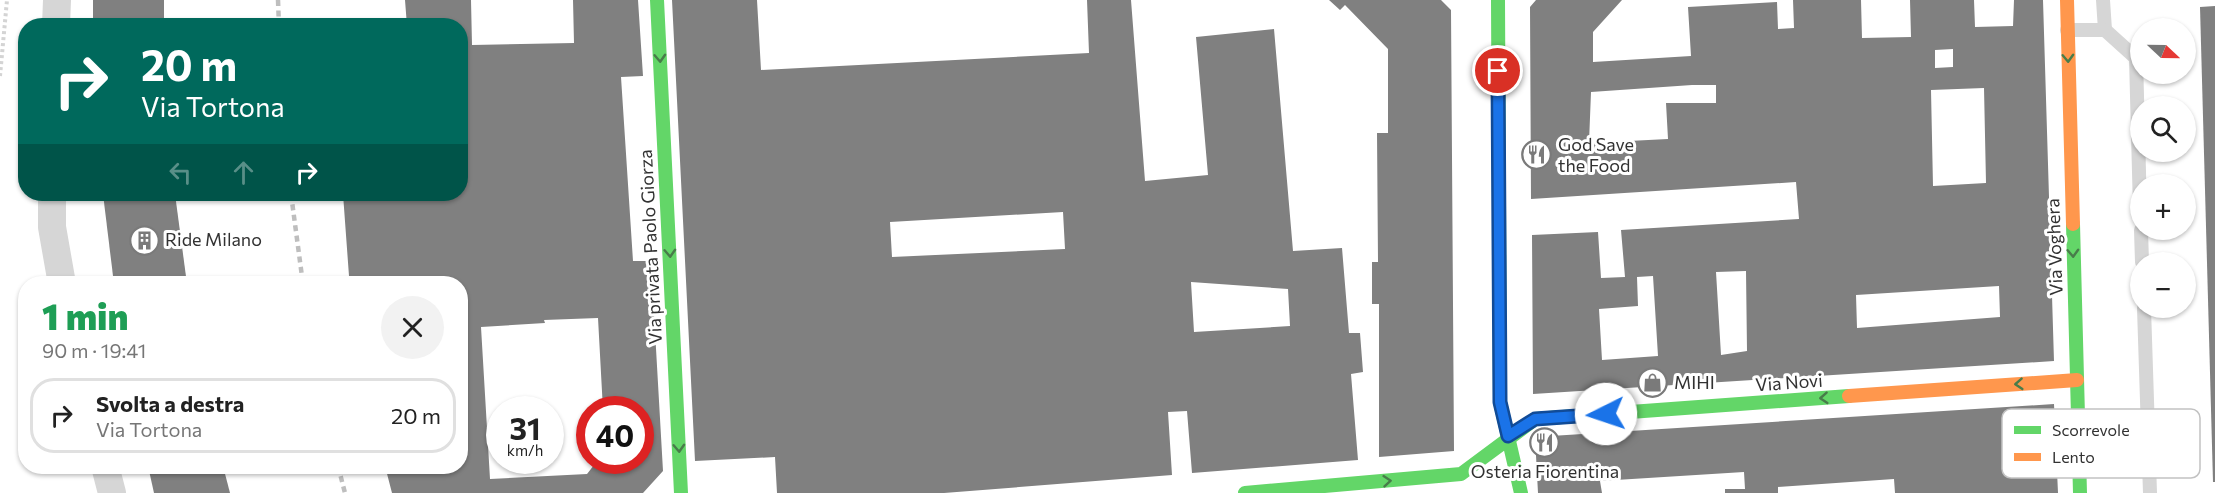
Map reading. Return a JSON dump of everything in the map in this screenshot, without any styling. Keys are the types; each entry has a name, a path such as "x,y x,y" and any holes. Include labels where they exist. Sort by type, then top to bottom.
{"street":[{"path":"56,18 57,0"},
{"name":"Via privata Paolo Giorza","path":"657,0 681,493"},
{"path":"1498,0 1500,402 1521,493"},
{"name":"Via Voghera","path":"2067,0 2078,409"},
{"path":"52,201 52,227 61,276"},
{"name":"Via Novi","path":"1245,493 1461,474 1490,454 1508,436 1535,419 2077,380"},
{"path":"107,474 112,493"},
{"name":"Via Voghera","path":"2080,478 2080,493"}],"lane":[{"path":"2103,0 2104,30"},
{"path":"2067,30 2104,30 2136,58 2139,174"},
{"path":"2144,318 2147,409"},
{"path":"2150,478 2150,493"}],"path":[{"path":"0,76 7,0"}],"building":[{"path":"93,0 164,0 164,18 93,18"},
{"path":"405,0 471,0 472,45 574,43 573,0 638,0 643,76 621,77 633,261 651,261 663,471 643,493 392,493 387,474 468,474 468,276 349,276 344,201 468,201 468,18 406,18","holes":["598,318 602,396 654,396 654,474 587,474 490,479 490,474 486,474 486,411 481,327 545,323 544,320"]},
{"path":"672,0 757,0 761,70 1089,53 1087,0 1131,0 1145,181 1208,175 1196,37 1274,29 1293,251 1342,248 1349,333 1360,333 1363,372 1351,374 1358,460 1192,473 1187,411 1168,412 1172,475 944,493 777,493 775,457 695,461","holes":["1063,212 1065,249 892,257 890,222","1191,282 1288,289 1290,326 1194,332"]},
{"path":"1329,0 1441,0 1451,10 1454,451 1379,457 1379,304 1372,304 1372,262 1378,262 1377,133 1388,133 1388,49 1345,5 1340,10"},
{"path":"1536,0 1622,0 1593,32 1593,62 1691,56 1688,7 1777,2 1778,29 1794,28 1793,0 1861,0 1862,38 1911,37 1910,0 1974,0 1975,27 2013,26 2014,0 2043,0 2054,361 1533,394 1532,235 1598,232 1601,278 1625,277 1621,230 1799,219 1796,182 1531,199 1530,7","holes":["1953,49 1953,67 1935,68 1935,50","1716,85 1716,103 1666,103 1668,139 1589,143 1591,92","1984,88 1986,183 1933,186 1931,90","1746,271 1747,351 1721,355 1716,272","1653,276 1658,356 1602,360 1599,309 1638,306 1637,277","1999,286 2000,317 1857,328 1856,295"]},
{"path":"2215,6 2215,482 2213,482 2200,7"},
{"name":"Ride Milano","path":"104,201 176,201 186,276 113,276"},
{"path":"2054,404 2054,409 2002,409 2002,478 2057,478 2058,493 1895,493 1894,479 1778,487 1778,493 1725,493 1725,489 1745,489 1744,472 1600,481 1602,493 1538,493 1535,437"},
{"path":"150,474 225,474 230,493 154,493"}],"railway":[{"path":"278,0 279,18"},
{"path":"292,201 302,276"},
{"path":"340,474 345,493"}],"traffic: fast":[{"path":"657,0 681,493"},
{"path":"1498,0 1500,402 1521,493"},
{"path":"2073,224 2078,409"},
{"path":"1245,493 1461,474 1535,419 1849,396"},
{"path":"2080,478 2080,493"}],"traffic: slow":[{"path":"2067,0 2073,224"},
{"path":"1849,396 2077,380"}],"place":[{"name":"God Save the Food","path":"1537,155"},
{"name":"Ride Milano","path":"144,240"},
{"name":"MIHI","path":"1653,383"},
{"name":"Osteria Fiorentina","path":"1545,443"}],"route":[{"path":"1498,71 1500,402 1508,436 1535,419 1606,414"}]}
